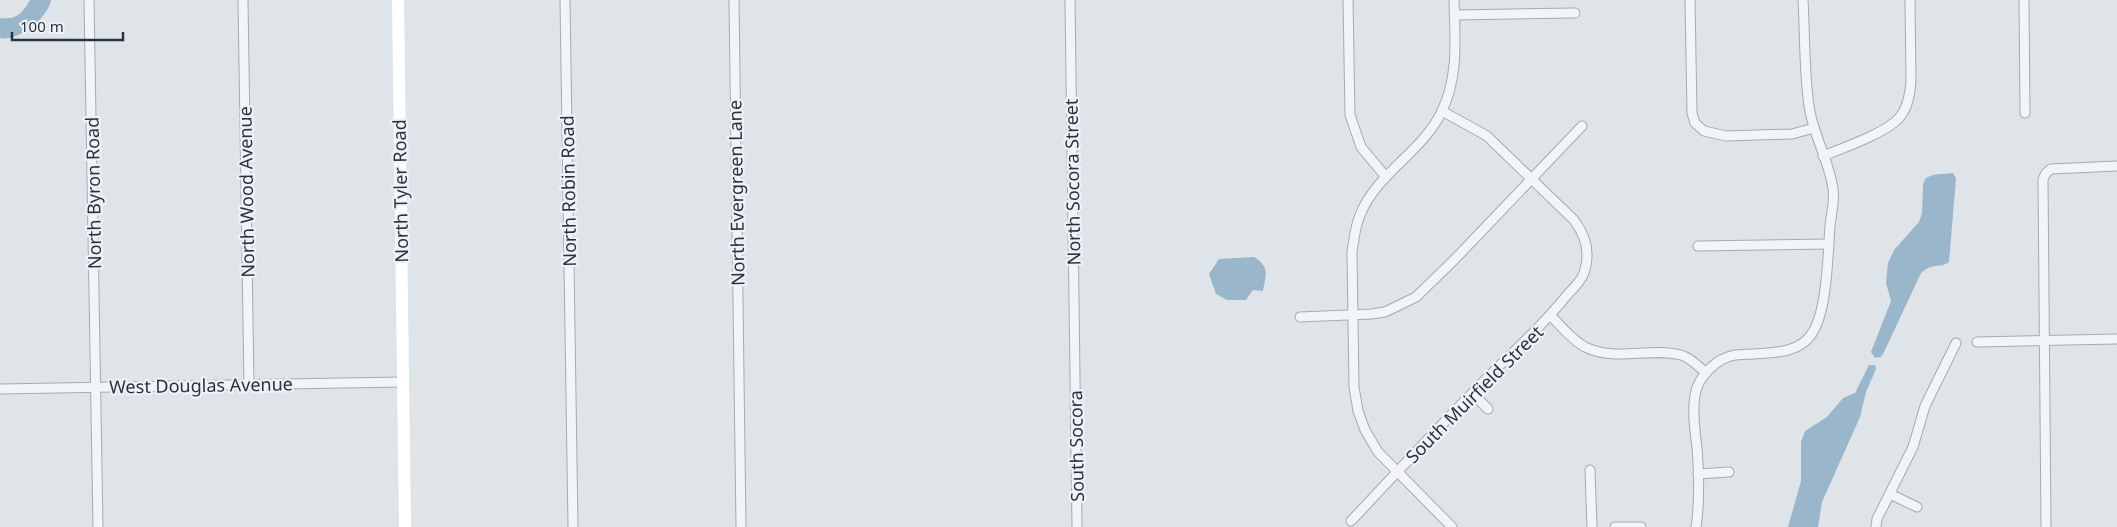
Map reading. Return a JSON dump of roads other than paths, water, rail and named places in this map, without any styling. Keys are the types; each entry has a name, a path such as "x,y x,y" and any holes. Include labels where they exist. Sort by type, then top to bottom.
{"main road":[{"name":"North Tyler Road","path":"398,0 405,527"}],"street":[{"name":"North Byron Road","path":"90,0 98,527"},
{"name":"North Wood Avenue","path":"243,0 248,385"},
{"name":"North Robin Road","path":"565,0 573,527"},
{"name":"North Evergreen Lane","path":"734,0 741,527"},
{"name":"North Socora Street","path":"1070,0 1075,365"},
{"path":"1348,0 1350,115 1361,147 1386,177"},
{"path":"1452,527 1378,452 1365,430 1358,411 1354,387 1352,252 1354,232 1368,199 1386,177 1430,131 1442,111 1454,78 1456,58 1454,0"},
{"path":"1690,0 1692,113 1695,123 1704,131 1726,136 1792,134 1814,128"},
{"path":"1696,527 1699,511 1693,410 1695,393 1706,373 1722,360 1731,356 1787,351 1800,346 1812,335 1822,308 1834,191 1809,108 1803,0"},
{"path":"1824,156 1887,128 1900,117 1904,110 1910,94 1910,0"},
{"path":"2024,0 2025,113"},
{"path":"1454,15 1575,13"},
{"name":"South Muirfield Street","path":"1351,521 1551,316 1583,275 1588,254 1582,231 1574,220 1487,136 1442,111"},
{"path":"1300,317 1385,312 1416,297 1582,126"},
{"path":"2046,527 2043,179 2046,172 2052,169 2117,166"},
{"path":"1698,246 1829,244"},
{"path":"1551,316 1572,338 1584,346 1614,354 1681,355 1692,361 1706,373"},
{"path":"1977,342 2117,339"},
{"path":"1876,527 1877,520 1913,447 1925,406 1956,343"},
{"name":"South Socora","path":"1075,365 1077,527"},
{"name":"West Douglas Avenue","path":"0,389 403,382"},
{"path":"1473,394 1488,409"},
{"path":"1590,470 1592,527"},
{"path":"1698,474 1729,472"},
{"path":"1890,494 1917,508"},
{"path":"1615,527 1641,527"}],"water":[{"path":"30,0 51,0 44,14 31,27 15,36 0,38 0,18 10,18 18,15"},
{"path":"1953,173 1956,178 1949,262 1929,268 1921,273 1884,352 1881,357 1875,358 1871,352 1891,301 1886,283 1888,263 1894,250 1919,222 1922,213 1925,179 1935,175"},
{"path":"1254,257 1265,268 1266,276 1263,291 1253,290 1246,300 1227,300 1216,294 1209,274 1219,259"},
{"path":"1869,365 1875,365 1876,369 1866,392 1860,417 1822,502 1818,527 1788,527 1801,481 1801,442 1805,431 1827,417 1843,398 1855,393"}]}
